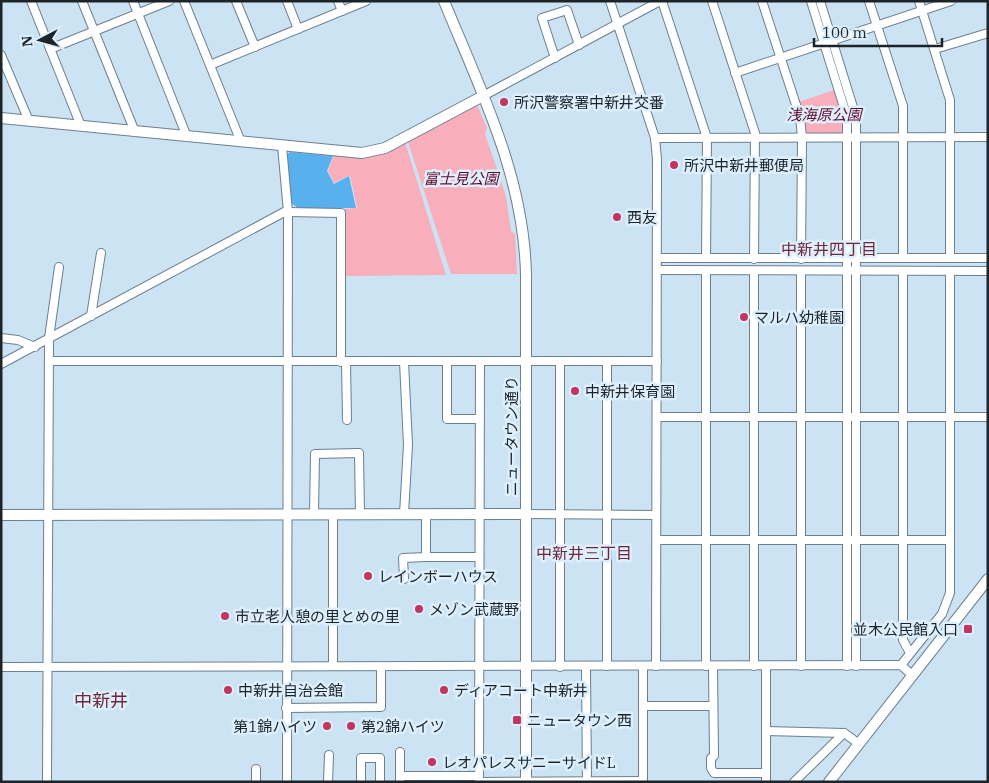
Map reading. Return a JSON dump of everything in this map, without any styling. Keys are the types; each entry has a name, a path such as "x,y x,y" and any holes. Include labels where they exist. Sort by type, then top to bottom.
{"street":[{"path":"30,1 81,126"},
{"path":"82,1 135,132"},
{"path":"132,1 187,137"},
{"path":"50,49 169,1"},
{"path":"184,1 241,142"},
{"path":"236,1 254,47"},
{"path":"287,1 298,29"},
{"path":"338,1 342,12"},
{"path":"210,65 366,1"},
{"name":"ニュータウン通り","path":"444,1 507,158 520,209 526,265 526,781"},
{"path":"610,1 655,138 658,168 656,666"},
{"path":"1,118 354,153 375,152 661,1 706,138 706,258"},
{"path":"712,1 754,138 754,259"},
{"path":"762,1 800,117 802,137 801,258"},
{"path":"811,1 846,110 852,138"},
{"path":"820,1 855,108 852,138 852,271 856,417 847,666"},
{"path":"870,1 903,106 903,258"},
{"path":"919,1 950,100 950,258"},
{"path":"735,73 951,1"},
{"path":"555,58 542,18 567,10 579,44"},
{"path":"935,49 988,33"},
{"path":"1,55 29,121"},
{"path":"655,138 988,138"},
{"path":"282,146 288,211 286,362 287,782"},
{"path":"1,364 288,211 341,212 347,420"},
{"path":"91,316 101,253"},
{"path":"657,258 988,258"},
{"path":"47,782 49,338 59,266"},
{"path":"657,270 988,271"},
{"path":"706,271 709,666 713,706 714,756 711,758 711,768 714,773 766,777 766,666"},
{"path":"754,271 754,666"},
{"path":"801,271 801,666"},
{"path":"852,271 848,417 856,666"},
{"path":"903,271 903,640 910,653"},
{"path":"901,665 942,614 948,601 950,540 950,271"},
{"path":"1,338 18,340 35,347"},
{"path":"49,361 657,361"},
{"path":"480,361 479,782 643,782 643,666"},
{"path":"404,362 408,445 404,514"},
{"path":"447,362 447,420 479,419"},
{"path":"560,362 560,667"},
{"path":"607,362 607,666"},
{"path":"656,417 988,417"},
{"path":"314,514 314,454 359,453 360,514"},
{"path":"333,514 334,666"},
{"path":"426,514 426,557"},
{"path":"1,515 656,515"},
{"path":"657,540 950,540"},
{"path":"404,579 403,558 479,557"},
{"path":"828,782 988,579"},
{"path":"1,667 286,668 334,666 901,665 912,675"},
{"path":"286,708 381,708 381,667"},
{"path":"586,667 587,781"},
{"path":"643,706 713,706"},
{"path":"766,731 844,733 858,744"},
{"path":"794,782 844,733"},
{"path":"400,752 400,779 479,776"},
{"path":"328,755 328,782"},
{"path":"361,782 361,758 380,758 380,782"},
{"path":"256,769 256,782"}],"green space":[{"name":"浅海原公園","path":"837,89 843,107 845,130 842,133 808,134 805,131 799,102"},
{"name":"富士見公園","path":"477,105 487,128 485,134 506,196 511,231 515,234 517,274 451,274 407,139"},
{"path":"405,142 446,275 345,276 344,209 357,208 350,175 334,183 328,171 334,155 371,155 386,151"}],"water":[{"path":"290,152 333,156 327,171 334,184 349,176 356,208 298,208 291,203 287,154"}],"place":[{"name":"所沢警察署中新井交番","path":"504,102"},
{"name":"所沢中新井郵便局","path":"674,165"},
{"name":"西友","path":"617,217"},
{"name":"マルハ幼稚園","path":"744,317"},
{"name":"中新井保育園","path":"575,391"},
{"name":"レインボーハウス","path":"368,576"},
{"name":"メゾン武蔵野","path":"419,609"},
{"name":"市立老人憩の里とめの里","path":"225,616"},
{"name":"並木公民館入口","path":"968,629"},
{"name":"中新井自治会館","path":"228,690"},
{"name":"ディアコート中新井","path":"444,690"},
{"name":"ニュータウン西","path":"517,720"},
{"name":"第1錦ハイツ","path":"327,726"},
{"name":"第2錦ハイツ","path":"351,726"},
{"name":"レオパレスサニーサイドL","path":"432,762"}],"district":[{"name":"中新井四丁目","path":"829,249"},
{"name":"中新井三丁目","path":"584,553"},
{"name":"中新井","path":"101,700"}]}
